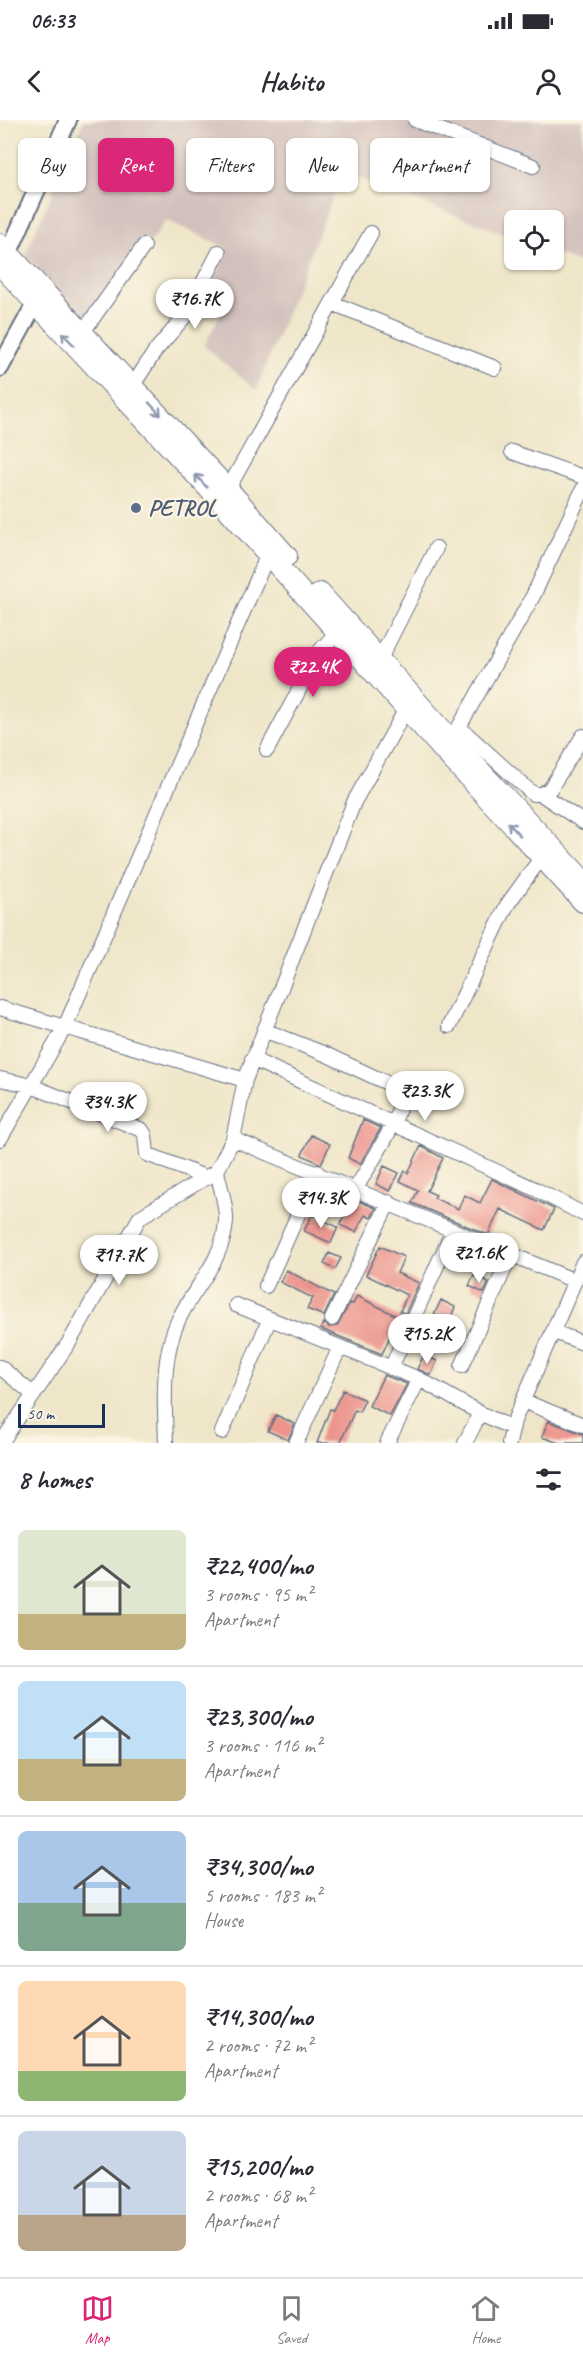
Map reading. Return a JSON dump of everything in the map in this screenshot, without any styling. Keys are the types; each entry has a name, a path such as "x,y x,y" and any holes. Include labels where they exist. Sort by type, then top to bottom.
{"highway":[{"path":"3,258 35,304 380,659 450,738 583,880"},
{"path":"3,258 83,332 228,489 337,632 406,710 450,738 541,858 583,902"}],"main road":[{"path":"3,258 68,120"},
{"path":"0,368 35,304"}],"street":[{"path":"415,120 533,166"},
{"path":"228,489 371,233"},
{"path":"83,332 144,246"},
{"path":"133,385 156,350 186,315 219,252"},
{"path":"332,303 495,368"},
{"path":"512,452 583,477"},
{"path":"583,489 533,596 450,738 533,794 541,794 550,789 583,736"},
{"path":"0,1139 29,1085 65,1027 271,548"},
{"path":"380,659 436,548"},
{"path":"267,750 300,688 308,664 337,632"},
{"path":"1,1443 70,1341 140,1217 212,1174 233,1139 245,1080 252,1059 354,802 406,710"},
{"path":"541,794 583,822"},
{"path":"449,1026 507,905 541,858"},
{"path":"0,1008 245,1080"},
{"path":"264,1030 325,1054 400,1089 403,1098 392,1125 356,1188"},
{"path":"252,1059 525,1184 583,1214"},
{"path":"0,1079 29,1085 142,1130 145,1134 147,1154 212,1174"},
{"path":"233,1139 356,1188 575,1281"},
{"path":"266,1286 317,1172"},
{"path":"166,1443 167,1360 172,1337 182,1312 218,1258 223,1237 226,1219 212,1174"},
{"path":"332,1319 389,1202"},
{"path":"390,1368 453,1230"},
{"path":"462,1366 511,1254"},
{"path":"509,1443 512,1428 523,1401 583,1264"},
{"path":"236,1305 419,1379 512,1428"},
{"path":"222,1432 269,1320"},
{"path":"554,1332 583,1343"},
{"path":"296,1443 340,1347"},
{"path":"0,1367 34,1395"},
{"path":"387,1443 419,1379"},
{"path":"523,1401 583,1425"},
{"path":"465,1443 480,1413"}],"shaded area":[{"path":"84,120 583,120 583,264 564,257 564,210 504,210 504,234 395,192 490,192 490,138 370,138 370,182 358,178 358,138 286,138 286,192 335,192 256,390 204,346 231,293 215,281 227,248 166,220 90,327 25,255 53,192 86,192 86,138 76,138"}],"building":[{"path":"363,1120 381,1128 360,1164 348,1158"},
{"path":"311,1135 330,1144 321,1164 302,1155"},
{"path":"421,1146 443,1158 427,1191 436,1195 434,1198 458,1209 464,1195 480,1203 492,1179 554,1209 544,1230 500,1209 488,1235 412,1203 418,1190 400,1181 405,1171 408,1173"},
{"path":"384,1166 399,1173 390,1191 376,1184"},
{"path":"354,1199 376,1208 371,1218 365,1215 356,1232 340,1225"},
{"path":"312,1215 338,1227 331,1243 304,1231"},
{"path":"380,1246 404,1257 397,1273 419,1283 405,1314 400,1311 407,1295 366,1275"},
{"path":"329,1253 341,1258 335,1269 324,1264"},
{"path":"286,1270 334,1295 324,1316 307,1309 313,1298 280,1282"},
{"path":"474,1275 489,1282 484,1293 469,1286"},
{"path":"357,1296 403,1319 397,1332 393,1330 382,1354 321,1329 324,1323 329,1327 337,1326 350,1303 353,1304"},
{"path":"441,1300 455,1307 449,1322 434,1315"},
{"path":"424,1355 437,1361 431,1375 417,1369"},
{"path":"384,1375 407,1384 390,1416 369,1406"},
{"path":"343,1390 365,1400 359,1412 355,1410 340,1443 317,1443 330,1409 333,1410"},
{"path":"276,1415 295,1424 288,1440 268,1431"},
{"path":"548,1421 583,1434 583,1443 559,1443 542,1437"}],"place":[{"name":"PETROL","path":"136,508"}]}
